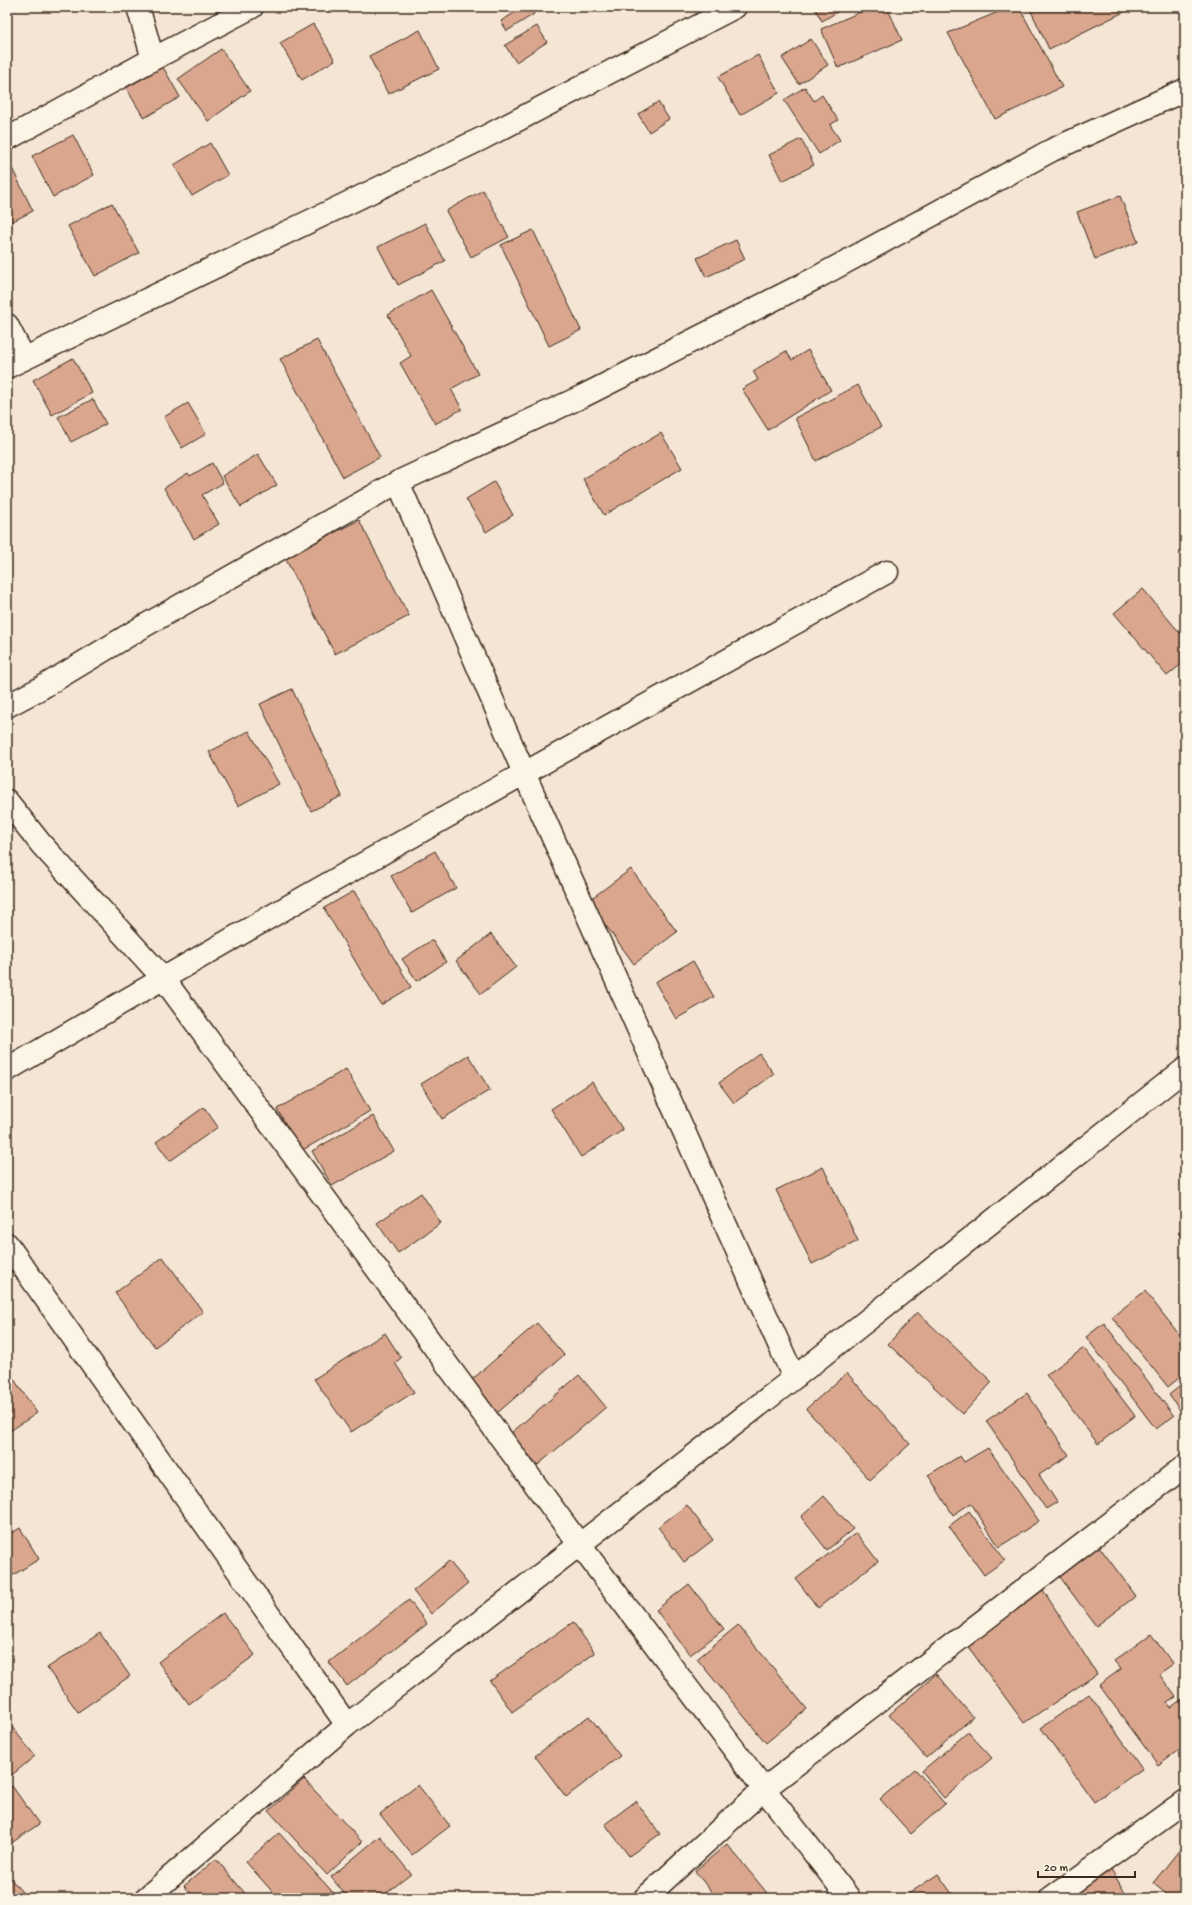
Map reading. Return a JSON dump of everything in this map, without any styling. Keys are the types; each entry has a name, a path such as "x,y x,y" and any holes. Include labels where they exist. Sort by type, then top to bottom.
{"street":[{"path":"138,7 153,59"},
{"path":"7,139 252,7"},
{"path":"7,325 15,362 483,138 735,7"},
{"path":"7,706 41,688 144,626 398,482 583,396 816,278 1052,150 1185,90"},
{"path":"398,482 524,772 794,1378"},
{"path":"7,1070 163,978 524,772 887,572"},
{"path":"7,801 41,844 163,978 579,1544 764,1789 849,1898"},
{"path":"146,1898 347,1725 794,1378 1185,1069"},
{"path":"7,1244 347,1725"},
{"path":"645,1898 764,1789 1185,1466"},
{"path":"1051,1898 1185,1801"}],"building":[{"path":"524,7 530,7 534,14 507,31 501,21"},
{"path":"814,7 837,7 839,11 822,21"},
{"path":"872,7 887,7 902,40 838,68 821,29"},
{"path":"1010,7 1019,7 1062,87 995,119 948,33"},
{"path":"1029,7 1134,7 1049,49"},
{"path":"313,24 335,60 302,80 280,43"},
{"path":"537,26 547,42 516,62 505,45"},
{"path":"420,30 439,69 388,94 369,56"},
{"path":"811,39 828,65 799,84 782,58"},
{"path":"221,49 250,91 208,121 178,79"},
{"path":"758,55 779,93 740,115 718,77"},
{"path":"163,67 180,97 144,118 126,88"},
{"path":"805,87 814,101 822,95 838,120 830,125 840,140 819,154 784,100"},
{"path":"658,102 669,119 649,132 638,114"},
{"path":"73,135 94,175 53,197 32,156"},
{"path":"801,139 814,165 782,181 769,155"},
{"path":"210,143 228,175 192,196 174,165"},
{"path":"7,158 33,211 7,224"},
{"path":"483,190 509,237 471,257 446,211"},
{"path":"1120,196 1138,242 1095,259 1077,212"},
{"path":"112,203 139,253 95,276 68,226"},
{"path":"425,223 445,261 398,285 378,247"},
{"path":"533,230 581,330 549,346 501,245"},
{"path":"736,240 745,259 706,277 697,258"},
{"path":"431,290 478,374 451,389 462,409 435,424 400,363 411,356 388,315"},
{"path":"317,340 380,457 343,477 280,359"},
{"path":"808,350 831,390 768,430 742,389 758,380 753,371 786,351 792,360"},
{"path":"73,358 92,393 52,415 33,380"},
{"path":"858,385 881,427 816,461 795,418"},
{"path":"93,399 106,424 71,442 58,417"},
{"path":"188,403 206,434 182,448 164,417"},
{"path":"661,433 682,468 604,515 583,479"},
{"path":"258,454 277,485 241,507 222,476"},
{"path":"212,463 223,483 202,495 219,524 194,539 164,488 188,473 190,476"},
{"path":"494,482 513,515 486,532 466,499"},
{"path":"359,520 409,616 335,654 285,558"},
{"path":"1143,589 1185,639 1185,661 1167,676 1114,613"},
{"path":"292,689 342,796 311,811 260,704"},
{"path":"249,731 279,784 238,806 209,752"},
{"path":"435,851 456,888 412,913 391,876"},
{"path":"631,869 677,932 634,964 588,901"},
{"path":"354,891 411,987 381,1005 324,908"},
{"path":"491,934 516,967 481,994 456,961"},
{"path":"432,940 446,962 417,981 402,959"},
{"path":"693,961 714,997 676,1019 655,982"},
{"path":"759,1053 774,1074 734,1103 719,1083"},
{"path":"468,1055 490,1090 442,1119 421,1084"},
{"path":"346,1069 370,1111 301,1151 277,1109"},
{"path":"592,1082 623,1130 581,1157 551,1109"},
{"path":"204,1107 218,1127 170,1161 156,1142"},
{"path":"373,1116 394,1151 332,1186 312,1151"},
{"path":"823,1167 858,1241 812,1264 776,1190"},
{"path":"421,1193 441,1223 398,1253 377,1223"},
{"path":"1185,1228 1185,1242 1178,1233"},
{"path":"163,1257 203,1312 155,1347 115,1293"},
{"path":"1145,1291 1185,1342 1185,1373 1168,1387 1112,1317"},
{"path":"917,1312 992,1382 963,1414 888,1344"},
{"path":"537,1323 564,1355 495,1415 468,1383"},
{"path":"1104,1323 1174,1416 1156,1429 1086,1337"},
{"path":"385,1333 401,1358 395,1363 414,1392 351,1432 314,1379"},
{"path":"1084,1348 1135,1416 1098,1444 1046,1375"},
{"path":"7,1369 37,1413 7,1433"},
{"path":"847,1373 910,1444 870,1480 806,1409"},
{"path":"579,1375 606,1407 538,1465 510,1434"},
{"path":"1185,1382 1185,1407 1180,1410 1169,1395"},
{"path":"1027,1393 1069,1455 1039,1475 1057,1502 1046,1509 986,1421"},
{"path":"988,1448 1039,1521 999,1547 971,1503 953,1515 928,1475 960,1456 964,1462"},
{"path":"824,1496 853,1529 827,1550 801,1517"},
{"path":"687,1505 713,1540 684,1562 658,1527"},
{"path":"969,1511 1005,1560 984,1575 949,1526"},
{"path":"20,1528 39,1559 7,1579 7,1536"},
{"path":"856,1533 878,1561 818,1608 796,1579"},
{"path":"1095,1541 1136,1596 1096,1626 1055,1570"},
{"path":"449,1561 468,1584 431,1614 413,1591"},
{"path":"689,1584 724,1629 690,1655 656,1610"},
{"path":"1043,1590 1097,1674 1024,1723 964,1641"},
{"path":"409,1600 427,1624 347,1686 329,1662"},
{"path":"223,1613 255,1655 189,1704 158,1662"},
{"path":"573,1622 595,1653 512,1712 490,1681"},
{"path":"738,1625 807,1709 766,1743 697,1659"},
{"path":"100,1633 130,1676 78,1712 47,1668"},
{"path":"1151,1634 1173,1664 1159,1674 1176,1697 1167,1703 1170,1708 1182,1699 1185,1704 1185,1745 1158,1765 1099,1685 1121,1669 1114,1661"},
{"path":"936,1674 973,1717 926,1758 889,1715"},
{"path":"1089,1694 1142,1769 1094,1802 1041,1728"},
{"path":"589,1716 620,1756 566,1797 535,1756"},
{"path":"7,1721 35,1756 7,1779"},
{"path":"968,1732 992,1758 944,1798 922,1771"},
{"path":"915,1769 945,1804 911,1834 880,1799"},
{"path":"304,1779 362,1842 327,1875 269,1811"},
{"path":"418,1785 450,1826 412,1855 380,1814"},
{"path":"12,1786 39,1824 7,1846 7,1790"},
{"path":"636,1801 660,1834 629,1856 605,1824"},
{"path":"279,1833 338,1898 278,1898 246,1862"},
{"path":"380,1836 411,1874 380,1898 348,1898 331,1877"},
{"path":"1185,1843 1185,1898 1171,1898 1153,1883"},
{"path":"727,1844 771,1898 716,1898 695,1871"},
{"path":"216,1859 249,1898 195,1898 184,1886"},
{"path":"1111,1869 1128,1898 1078,1898 1074,1891"},
{"path":"938,1874 955,1898 904,1898 904,1897"},
{"path":"10,1878 27,1898 7,1898 7,1881"}]}
